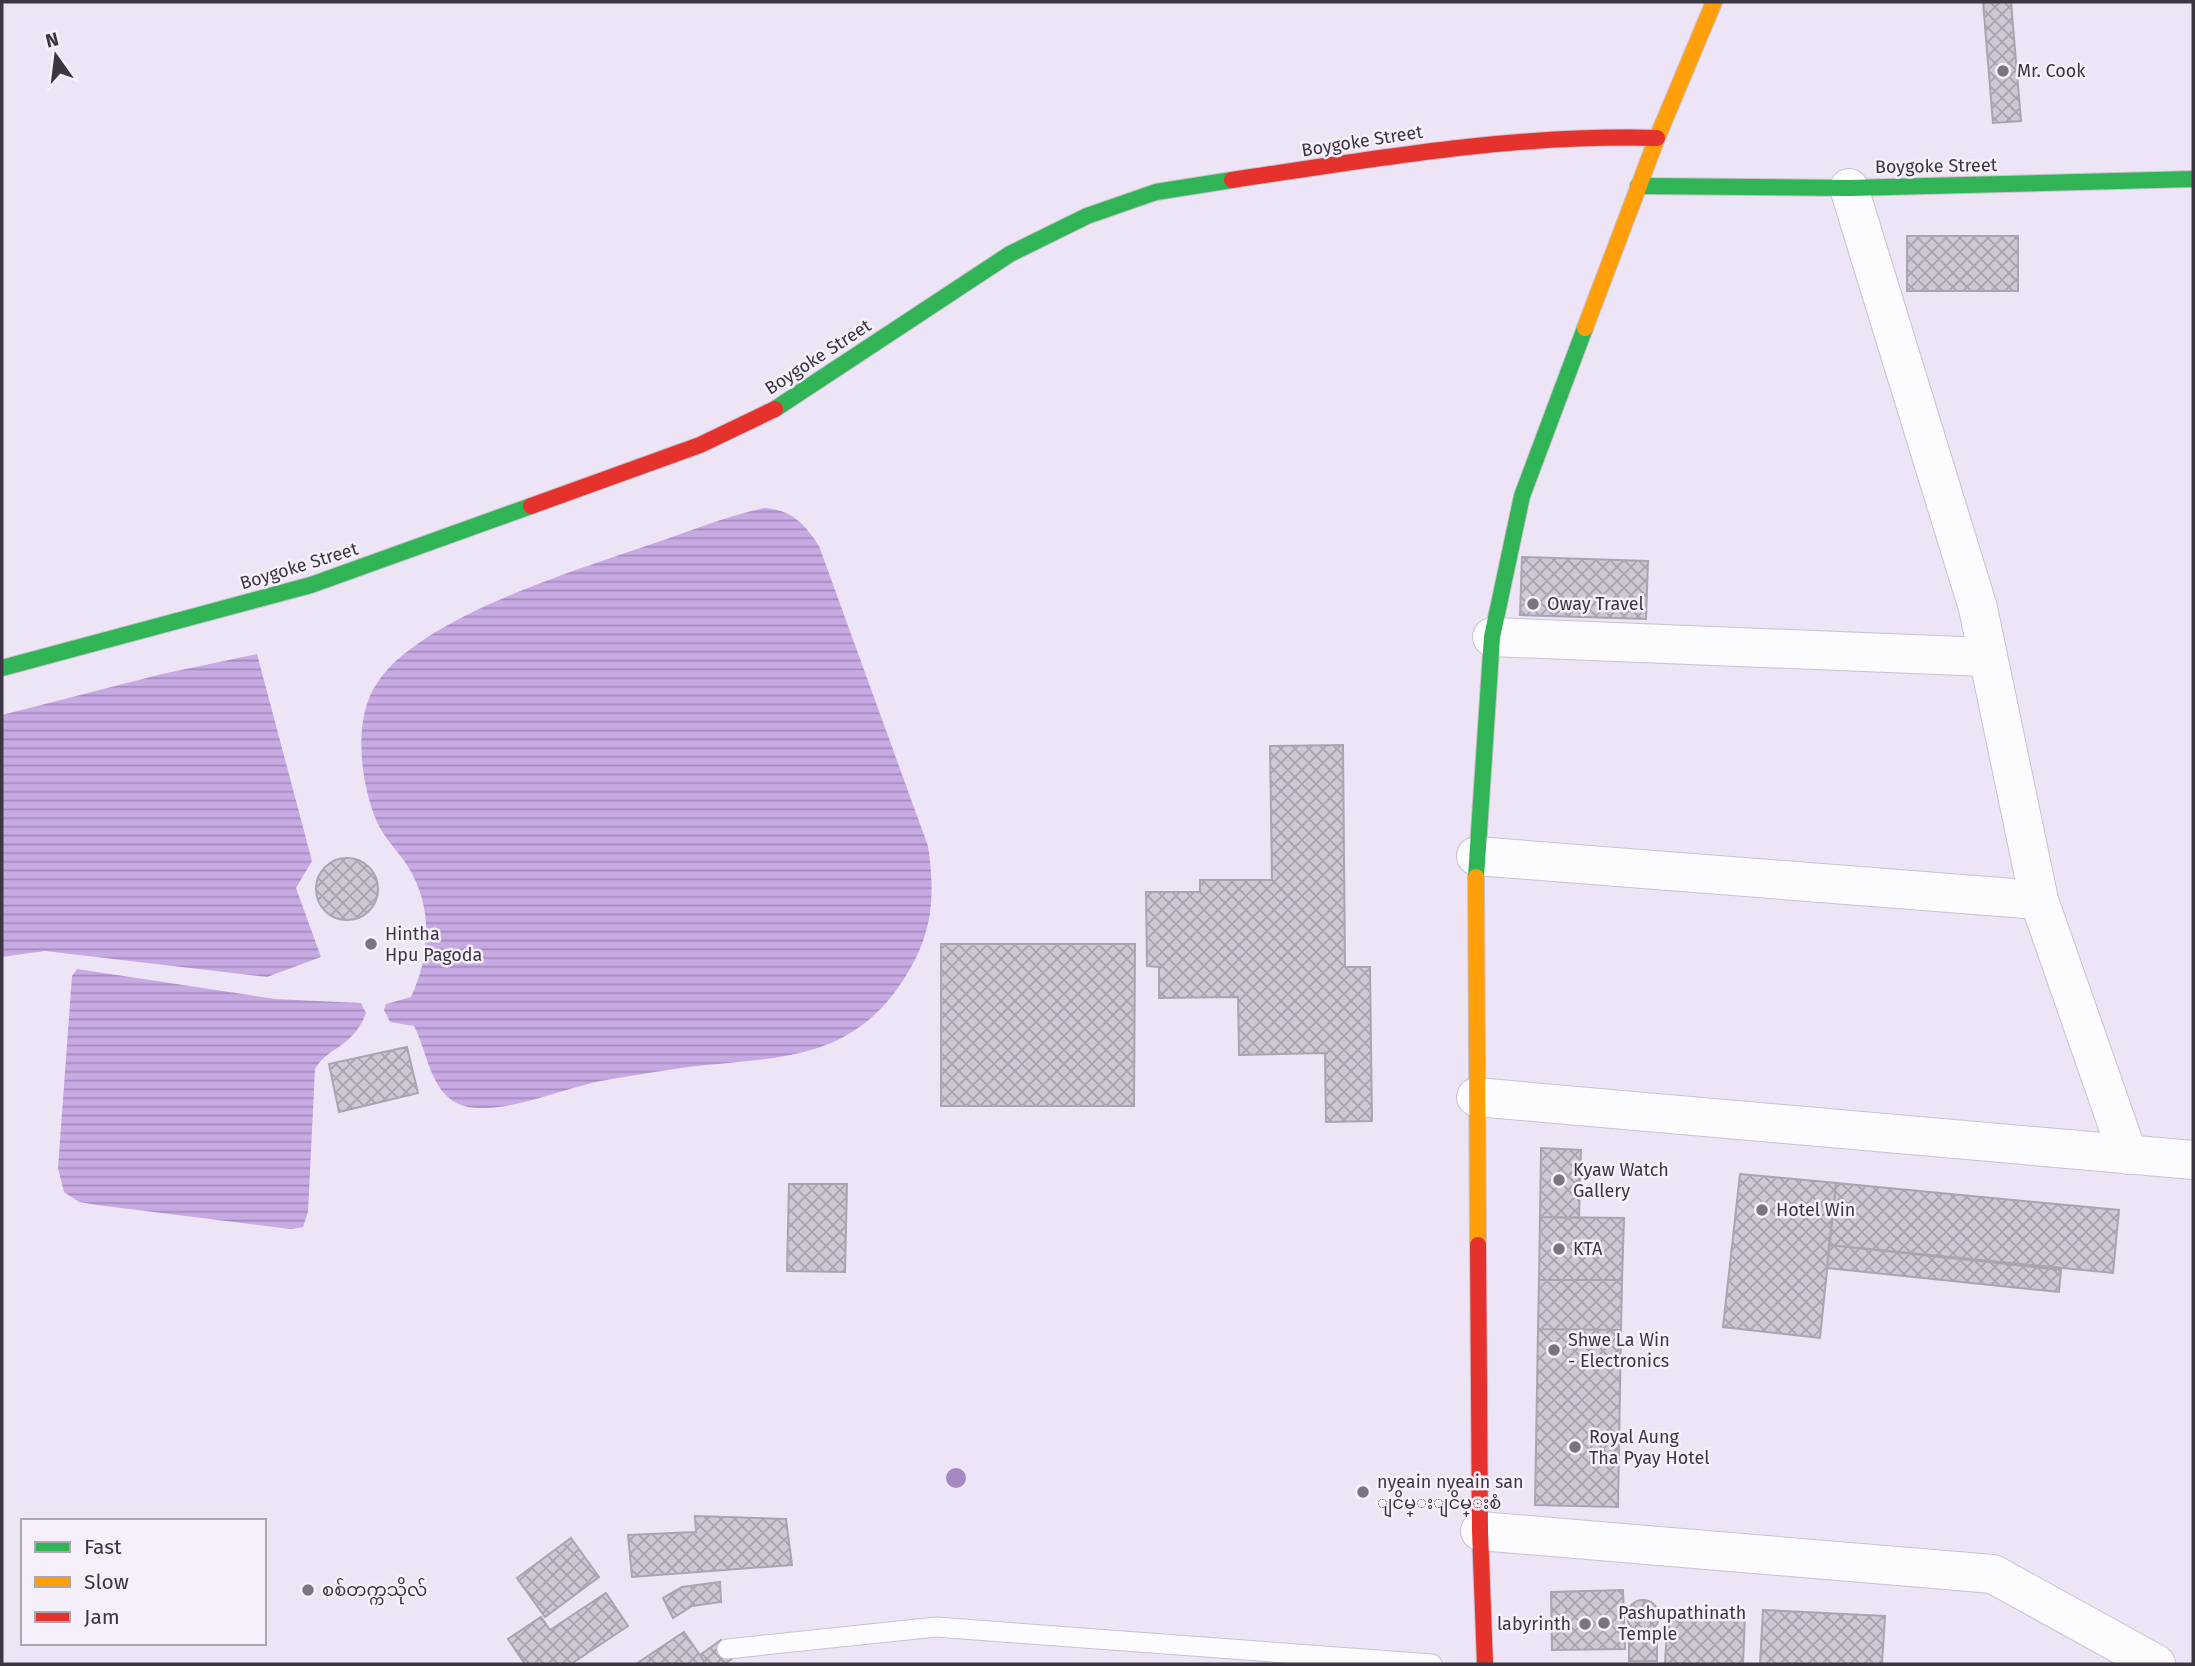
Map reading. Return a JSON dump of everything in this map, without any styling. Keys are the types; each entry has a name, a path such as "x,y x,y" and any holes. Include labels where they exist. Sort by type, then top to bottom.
{"street":[{"path":"1485,1664 1480,1531 1476,856 1492,637 1522,496 1638,186 1714,2"},
{"name":"Boygoke Street","path":"2,668 311,585 700,445 786,404 1010,254 1087,216 1156,192 1449,147 1590,136 1657,138"},
{"name":"Boygoke Street","path":"1638,186 1849,188 2193,179"},
{"path":"1849,188 1978,608 1986,657 2039,900 2128,1155"},
{"path":"1492,637 1986,657"},
{"path":"1476,856 2039,900"},
{"path":"1476,1097 2193,1160"},
{"path":"1480,1531 1993,1574 2156,1664"}],"lane":[{"path":"727,1649 936,1627 1432,1664"}],"shaded area":[{"path":"764,508 774,509 796,519 819,546 928,846 932,883 929,917 926,933 912,965 883,1007 862,1025 816,1049 764,1059 680,1068 601,1081 493,1108 461,1105 451,1099 436,1082 414,1026 390,1022 384,1010 386,1004 411,997 422,964 426,930 425,913 415,881 407,865 380,828 371,807 363,773 363,719 374,688 394,663 422,641 496,601 576,570"},
{"path":"257,654 312,861 296,888 321,957 267,977 45,951 2,957 2,715 162,674"},
{"path":"77,969 275,999 361,1003 366,1013 361,1025 315,1069 308,1212 303,1227 291,1229 97,1205 79,1202 64,1192 58,1168 72,976"}],"building":[{"path":"1983,2 2011,2 2021,121 1993,123"},
{"path":"1907,236 2018,236 2018,291 1907,291"},
{"path":"1522,557 1648,561 1646,619 1520,615"},
{"path":"1343,745 1345,967 1370,967 1372,1121 1326,1122 1325,1053 1239,1055 1238,997 1159,998 1159,967 1147,966 1146,892 1200,892 1200,880 1272,880 1270,746"},
{"path":"341,858 353,858 369,867 376,877 376,901 369,911 353,920 341,920 330,915 321,906 316,895 316,883 321,872 330,863"},
{"path":"941,944 1135,944 1134,1106 941,1106"},
{"path":"407,1047 418,1093 339,1112 329,1064"},
{"path":"1541,1148 1581,1150 1579,1218 1540,1217"},
{"path":"1740,1174 1836,1183 1820,1338 1723,1327"},
{"path":"1836,1183 2119,1210 2113,1273 1829,1245"},
{"path":"789,1184 847,1184 845,1272 787,1271"},
{"path":"1540,1217 1624,1218 1622,1280 1539,1280"},
{"path":"1829,1245 2061,1270 2059,1292 1827,1268"},
{"path":"1539,1280 1622,1280 1621,1330 1538,1329"},
{"path":"1538,1329 1621,1330 1618,1507 1535,1505"},
{"path":"695,1516 786,1519 792,1565 632,1577 628,1535 696,1532"},
{"path":"571,1538 599,1577 545,1617 517,1578"},
{"path":"720,1582 721,1602 692,1606 673,1618 663,1598 682,1587"},
{"path":"1623,1590 1625,1649 1552,1650 1551,1592"},
{"path":"606,1593 628,1626 571,1664 525,1664 508,1639 541,1617 550,1630"},
{"path":"1643,1600 1655,1604 1659,1616 1655,1628 1643,1632 1631,1628 1627,1616 1631,1604"},
{"path":"1763,1610 1885,1616 1882,1664 1760,1664"},
{"path":"1668,1611 1745,1615 1743,1664 1665,1664"},
{"path":"684,1632 706,1664 636,1664"},
{"path":"1629,1639 1657,1639 1657,1661 1629,1661"},
{"path":"721,1640 732,1659 724,1664 706,1664 700,1655"}],"traffic: fast":[{"path":"1638,186 1849,188 2193,179"},
{"path":"775,409 1010,254 1087,216 1156,192 1232,180"},
{"path":"1476,877 1492,637 1522,496 1585,328"},
{"path":"2,668 311,585 531,506"}],"traffic: slow":[{"path":"1585,328 1657,138 1714,2"},
{"path":"1476,877 1478,1245"}],"traffic: jam":[{"path":"1232,180 1390,156 1496,144 1657,138"},
{"path":"531,506 700,445 775,409"},
{"path":"1478,1245 1480,1531 1485,1664"}],"place":[{"name":"Mr. Cook","path":"2003,71"},
{"name":"Oway Travel","path":"1533,604"},
{"name":"Hintha Hpu Pagoda","path":"371,944"},
{"name":"Kyaw Watch Gallery","path":"1559,1180"},
{"name":"Hotel Win","path":"1762,1210"},
{"name":"KTA","path":"1559,1249"},
{"name":"Shwe La Win - Electronics","path":"1554,1350"},
{"name":"Royal Aung Tha Pyay Hotel","path":"1575,1447"},
{"name":"nyeain nyeain san ျငိမ္းျငိမ္းစံ","path":"1363,1492"},
{"name":"စစ်‌တက္ကသိုလ်","path":"308,1590"},
{"name":"Pashupathinath Temple","path":"1604,1623"},
{"name":"labyrinth","path":"1585,1624"}]}
